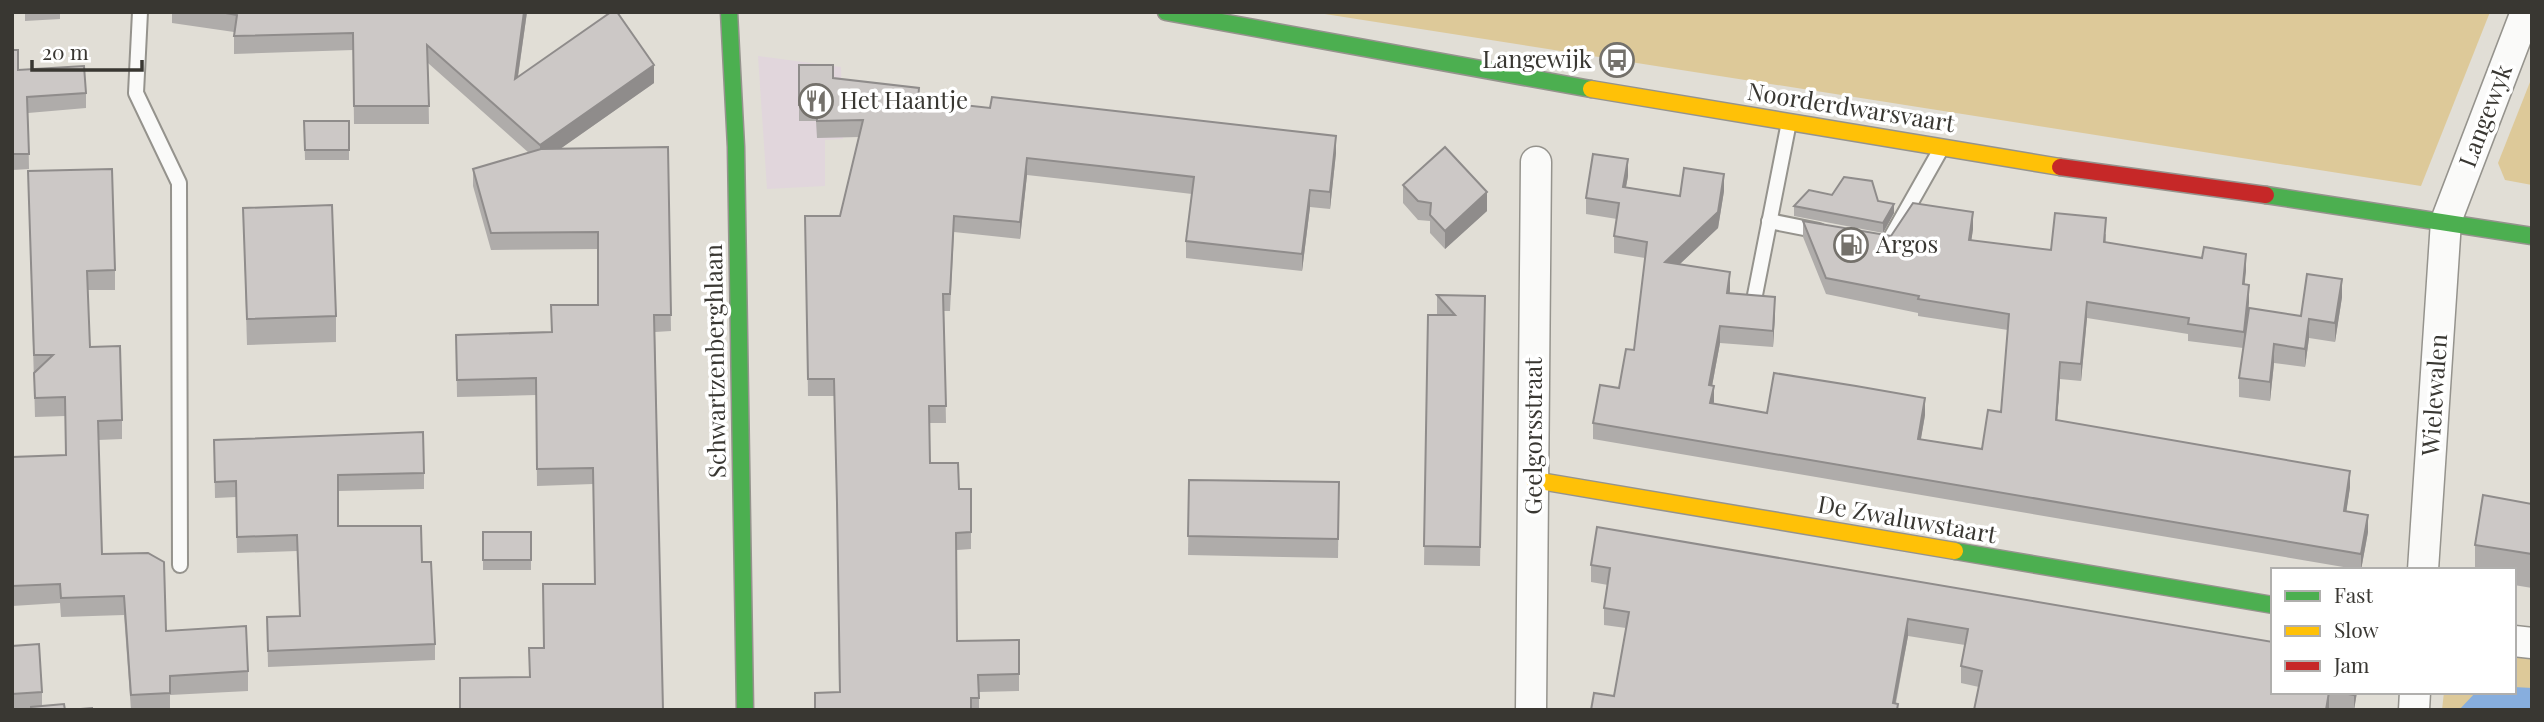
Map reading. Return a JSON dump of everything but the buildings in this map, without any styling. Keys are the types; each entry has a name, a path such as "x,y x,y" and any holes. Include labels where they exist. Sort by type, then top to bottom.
{"street":[{"name":"Schwartzenberghlaan","path":"729,12 736,147 746,710"},
{"name":"Noorderdwarsvaart","path":"1166,12 1591,89 1944,145 2096,173 2446,221 2532,236"},
{"name":"Langewyk","path":"2446,221 2525,12"},
{"name":"Geelgorsstraat","path":"1531,710 1536,162"},
{"name":"Wielewalen","path":"2423,568 2446,221"},
{"name":"De Zwaluwstaart","path":"1534,480 2271,605"}],"lane":[{"path":"140,12 136,93 179,183 180,565"},
{"path":"1754,300 1789,121"},
{"path":"1875,242 1888,244 1944,145"},
{"path":"1769,221 1835,234"}],"shaded area":[{"path":"1312,12 2490,12 2421,186"},
{"path":"758,56 841,67 843,139 825,140 825,186 767,189"},
{"path":"2532,77 2532,185 2505,180 2498,163"},
{"path":"2516,657 2532,659 2532,710 2442,710 2444,694 2516,694"}],"water":[{"path":"2516,687 2532,688 2532,710 2459,710 2474,694 2516,694"}],"traffic: fast":[{"path":"729,12 736,147 745,710"},
{"path":"1166,12 1591,89"},
{"path":"2266,195 2532,236"},
{"path":"1955,551 2271,605"}],"traffic: slow":[{"path":"1591,89 2060,167"},
{"path":"1534,480 1955,551"}],"traffic: jam":[{"path":"2060,167 2266,195"}],"place":[{"name":"Langewijk","path":"1617,60"},
{"name":"Het Haantje","path":"816,101"},
{"name":"Argos","path":"1851,245"}]}
